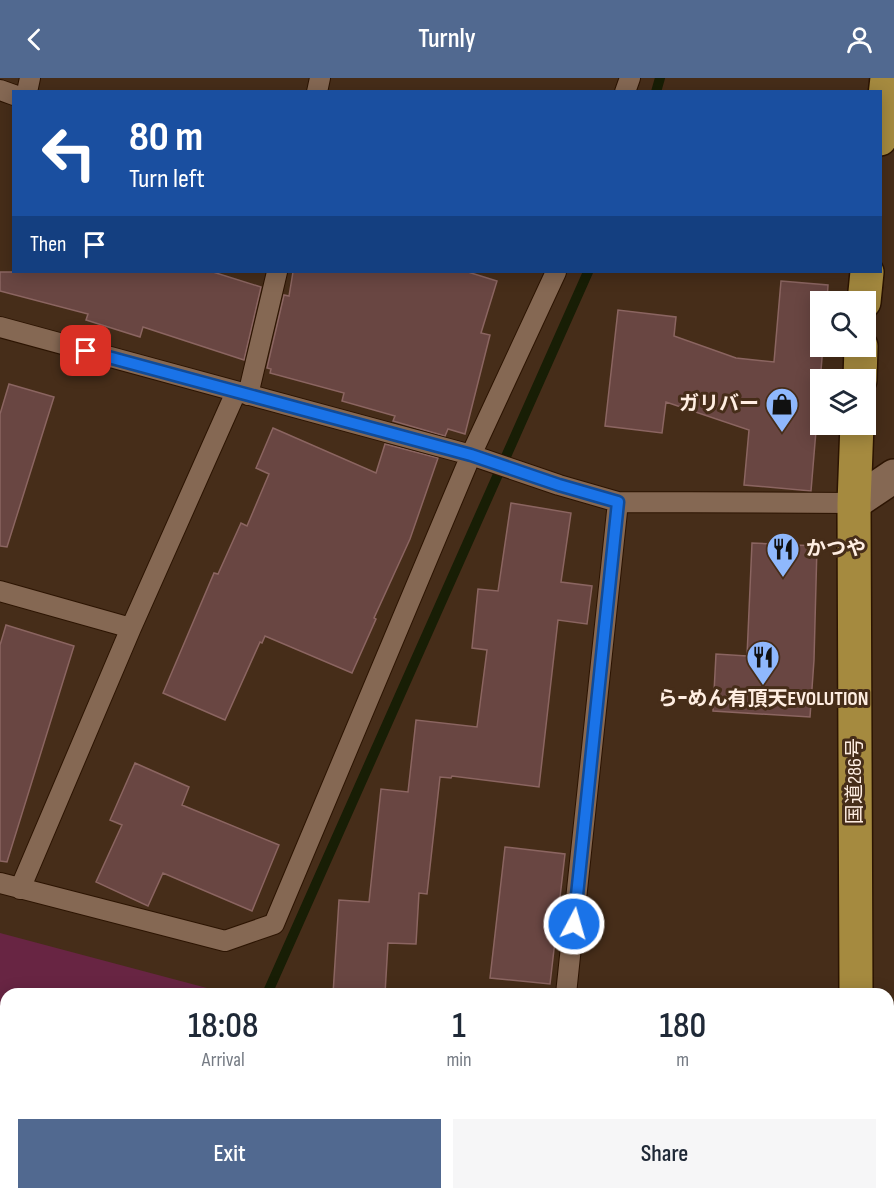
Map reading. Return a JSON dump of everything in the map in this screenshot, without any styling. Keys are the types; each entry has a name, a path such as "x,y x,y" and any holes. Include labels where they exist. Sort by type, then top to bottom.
{"highway":[{"path":"882,122 887,78"},
{"path":"865,291 867,273"},
{"name":"国道286号","path":"856,988 854,503 857,435"}],"street":[{"path":"854,503 894,476"}],"lane":[{"path":"20,889 130,628 242,394 277,273"},
{"path":"0,884 225,941 274,924 471,455 556,273"},
{"path":"0,327 471,455 618,502 854,503"},
{"path":"567,988 618,502"},
{"path":"0,591 130,628"}],"shaded area":[{"path":"0,933 207,988 0,988"}],"building":[{"path":"0,272 216,273 261,287 244,360 143,327 140,337 86,320 88,314 0,291"},
{"path":"293,273 471,273 497,281 481,333 490,335 465,434 448,429 445,436 393,421 395,416 342,401 344,393 270,373 271,369 267,368 284,295 289,296"},
{"path":"781,281 828,285 828,291 810,291 810,357 822,357 821,369 810,369 810,435 816,435 811,491 744,485 749,430 666,402 662,433 605,426 618,310 676,317 674,336 736,358 774,362"},
{"path":"9,384 54,397 7,547 0,546 0,414"},
{"path":"273,428 376,473 385,444 438,458 410,539 352,673 265,636 262,643 260,642 225,720 163,693 214,573 218,574 241,523 247,526 269,474 256,468"},
{"path":"511,503 571,513 561,582 592,586 587,624 558,620 539,787 452,776 451,778 440,777 427,894 419,893 416,944 388,943 385,988 333,988 339,900 369,902 381,789 408,792 416,720 477,727 487,650 472,648 478,589 498,591"},
{"path":"752,543 817,546 810,717 713,711 716,654 747,656"},
{"path":"6,625 74,646 7,862 0,861 0,645"},
{"path":"135,763 189,787 182,805 279,845 252,911 163,873 148,906 96,882 122,825 110,820"},
{"path":"505,847 565,854 550,984 490,978"}],"waterway":[{"path":"657,90 660,78"},
{"path":"270,988 588,273"}],"place":[{"name":"ガリバー","path":"782,433"},
{"name":"かつや","path":"783,578"},
{"name":"らｰめん有頂天EVOLUTION","path":"763,686"}],"route":[{"path":"86,351 471,455 618,502 574,924"}]}
